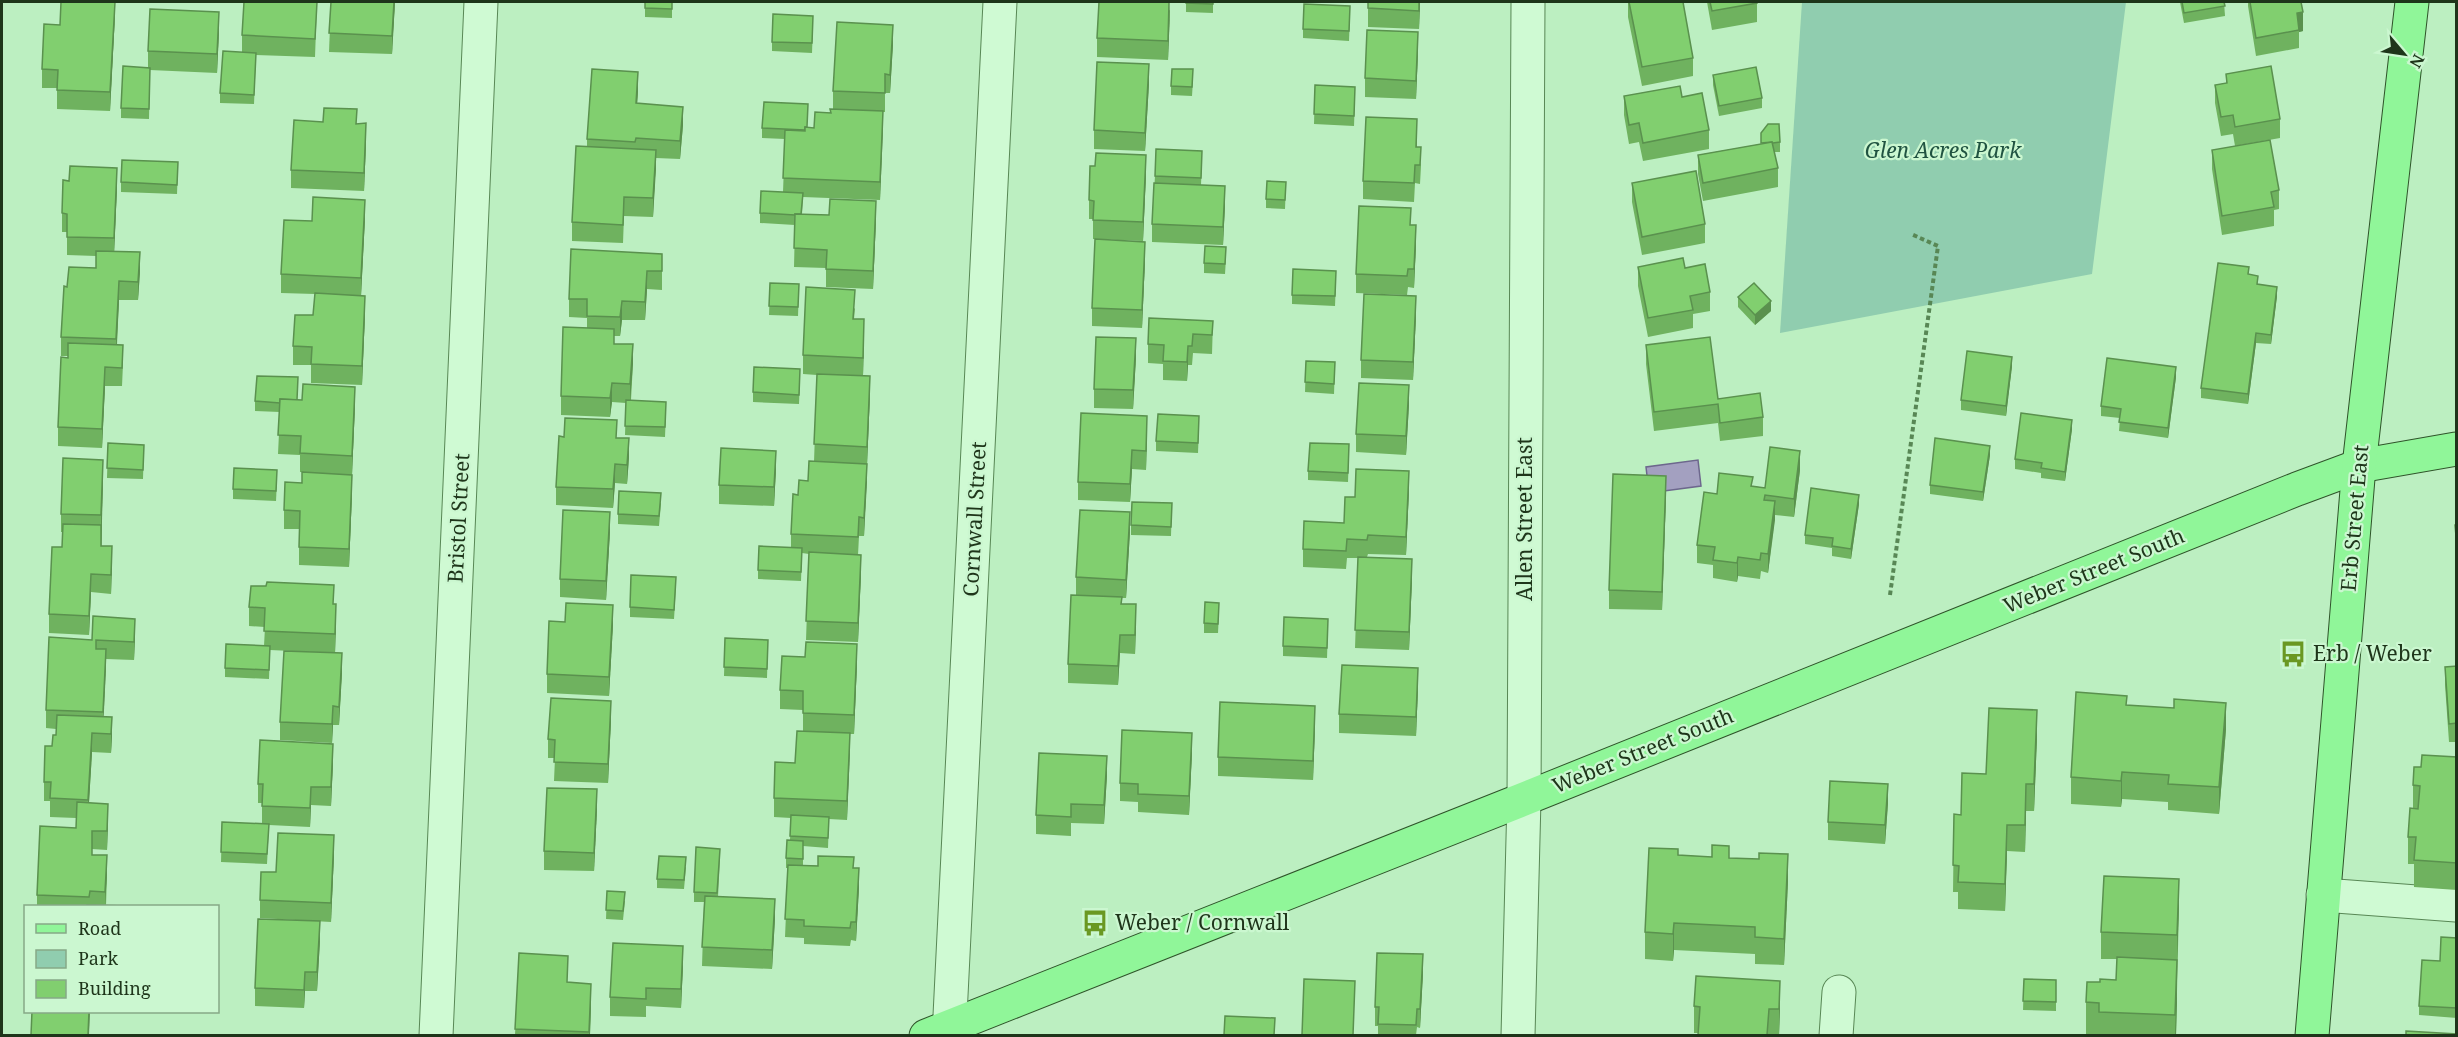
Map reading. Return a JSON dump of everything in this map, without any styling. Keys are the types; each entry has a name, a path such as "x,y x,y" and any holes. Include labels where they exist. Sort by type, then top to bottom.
{"main road":[{"name":"Erb Street East","path":"2312,1035 2359,466 2412,2"},
{"name":"Weber Street South","path":"942,1032 2359,466 2457,449"}],"street":[{"name":"Bristol Street","path":"436,1035 482,2"},
{"name":"Cornwall Street","path":"942,1032 1000,2"},
{"name":"Allen Street East","path":"1518,1035 1524,799 1528,2"},
{"path":"2323,895 2457,905"},
{"path":"1836,1035 1839,992"}],"path":[{"path":"1890,595 1938,246 1911,234"}],"green space":[{"name":"Glen Acres Park","path":"1802,2 2126,2 2092,274 1780,333"}],"shaded area":[{"path":"1698,460 1701,486 1649,493 1646,467"}],"building":[{"path":"61,2 115,2 110,92 57,90 58,70 42,69 44,24 60,25"},
{"path":"244,2 317,2 315,39 242,35"},
{"path":"331,2 394,2 392,36 329,33"},
{"path":"645,2 672,2 672,9 645,8"},
{"path":"1099,2 1169,2 1168,41 1097,38"},
{"path":"1213,2 1213,4 1186,3"},
{"path":"1368,2 1419,2 1419,11 1368,8"},
{"path":"1629,2 1683,2 1693,58 1642,67"},
{"path":"1710,2 1757,2 1757,3 1712,11"},
{"path":"2182,2 2224,2 2225,6 2184,13"},
{"path":"2250,2 2301,2 2303,12 2297,13 2299,30 2256,38"},
{"path":"1304,4 1350,6 1349,31 1303,29"},
{"path":"150,9 219,12 217,54 148,51"},
{"path":"773,14 813,16 812,43 772,42"},
{"path":"837,22 893,25 890,75 885,74 885,93 833,91"},
{"path":"1367,30 1418,32 1416,81 1365,78"},
{"path":"223,51 256,53 254,95 220,93"},
{"path":"1097,62 1149,64 1145,133 1094,130"},
{"path":"123,66 150,68 149,109 121,108"},
{"path":"2271,66 2280,119 2235,127 2233,115 2221,117 2215,85 2227,83 2226,74"},
{"path":"1756,67 1762,98 1719,106 1713,75"},
{"path":"592,69 638,72 636,103 683,107 680,141 636,138 635,142 587,139"},
{"path":"1172,69 1193,69 1192,87 1171,86"},
{"path":"1315,85 1355,87 1354,116 1314,114"},
{"path":"1680,86 1682,97 1702,93 1709,130 1643,143 1639,123 1629,125 1624,96"},
{"path":"764,102 808,104 807,127 805,130 762,128"},
{"path":"324,108 357,109 356,124 366,123 364,173 291,170 294,120 323,122"},
{"path":"830,109 883,111 880,182 783,178 785,130 805,131 805,127 814,128 815,112 831,113"},
{"path":"1366,117 1417,119 1416,147 1421,147 1420,165 1415,165 1414,183 1363,181"},
{"path":"1768,124 1779,124 1780,142 1761,143 1761,133"},
{"path":"2270,140 2279,190 2271,192 2274,207 2222,216 2212,150"},
{"path":"1772,142 1778,168 1703,183 1698,155"},
{"path":"576,146 656,150 653,198 624,197 623,225 572,222"},
{"path":"1156,149 1202,151 1201,178 1155,176"},
{"path":"1096,153 1146,155 1143,222 1093,220 1094,201 1089,200 1090,166 1095,166"},
{"path":"122,160 178,162 177,185 121,182"},
{"path":"70,166 117,168 114,238 67,237 67,214 62,213 63,180 69,181"},
{"path":"1696,171 1705,224 1642,237 1632,183"},
{"path":"1267,181 1286,182 1285,200 1266,199"},
{"path":"1154,183 1225,186 1223,227 1152,224"},
{"path":"761,191 803,193 801,214 760,213"},
{"path":"313,197 365,200 361,278 281,274 284,220 312,221"},
{"path":"830,199 876,201 873,271 826,269 827,250 794,248 795,214 829,215"},
{"path":"1359,206 1411,208 1410,225 1416,225 1414,269 1408,269 1407,276 1356,274"},
{"path":"1095,239 1145,242 1142,310 1092,308"},
{"path":"1205,246 1226,247 1225,264 1204,263"},
{"path":"571,249 662,254 662,271 647,271 645,302 622,301 620,317 587,316 587,299 569,299"},
{"path":"96,251 140,252 138,282 119,281 116,339 61,337 64,286 67,287 69,267 96,268"},
{"path":"1683,258 1685,268 1705,264 1710,292 1690,296 1693,310 1648,318 1638,267"},
{"path":"2218,263 2249,267 2248,274 2258,276 2257,284 2277,287 2271,335 2256,333 2248,394 2201,388"},
{"path":"1293,269 1336,271 1335,296 1292,295"},
{"path":"770,283 799,284 798,307 769,306"},
{"path":"1754,283 1771,301 1755,315 1738,297"},
{"path":"806,287 855,290 853,319 864,319 863,358 803,355"},
{"path":"315,293 365,296 362,366 311,364 312,347 293,346 295,315 313,315"},
{"path":"1364,294 1416,296 1413,362 1361,360"},
{"path":"1149,318 1213,321 1212,335 1193,334 1192,346 1188,346 1187,362 1163,361 1164,345 1148,344"},
{"path":"563,327 614,329 614,344 633,344 630,384 612,383 610,398 561,396"},
{"path":"1096,337 1136,338 1133,390 1094,389"},
{"path":"1710,337 1718,399 1760,393 1763,417 1720,423 1718,404 1654,412 1646,345"},
{"path":"68,343 123,345 122,368 105,367 102,429 58,427 61,357 68,358"},
{"path":"1967,351 2012,357 2006,406 1961,400"},
{"path":"2107,358 2176,367 2168,428 2119,422 2121,409 2101,406"},
{"path":"1306,361 1335,362 1334,384 1305,382"},
{"path":"754,367 800,369 799,395 753,392"},
{"path":"817,374 870,376 867,447 814,444"},
{"path":"257,376 298,377 297,400 280,399 280,403 255,401"},
{"path":"1359,383 1409,385 1406,436 1356,434"},
{"path":"303,384 355,387 352,456 300,453 301,436 278,435 280,399 302,400"},
{"path":"626,400 666,402 665,427 625,426"},
{"path":"1081,413 1147,416 1146,451 1132,450 1130,484 1078,482"},
{"path":"2021,413 2072,420 2065,472 2041,468 2042,463 2015,459"},
{"path":"1158,414 1199,416 1198,443 1156,441"},
{"path":"565,418 617,420 616,438 629,438 627,465 615,464 613,489 556,487 559,436 564,437"},
{"path":"1935,438 1990,446 1983,492 1930,485"},
{"path":"108,443 144,445 143,470 107,468"},
{"path":"1310,443 1349,444 1348,473 1308,471"},
{"path":"1770,447 1800,451 1794,499 1765,495 1764,500 1775,501 1768,554 1761,553 1760,560 1738,557 1737,563 1713,560 1715,547 1697,545 1704,492 1717,494 1719,473 1753,477 1751,486 1765,488"},
{"path":"721,448 776,451 774,487 719,485"},
{"path":"63,458 103,460 101,515 61,514"},
{"path":"809,461 867,464 864,518 859,517 858,537 791,534 793,494 798,495 799,480 808,481"},
{"path":"234,468 277,470 276,491 233,489"},
{"path":"1356,469 1409,471 1406,537 1368,535 1367,540 1347,539 1346,551 1303,549 1304,521 1344,523 1345,497 1355,497"},
{"path":"302,472 352,475 349,549 299,547 300,511 284,510 285,482 302,483"},
{"path":"1613,474 1666,476 1662,592 1609,590"},
{"path":"1811,488 1859,495 1851,549 1832,546 1833,538 1805,535"},
{"path":"619,491 661,493 659,516 618,514"},
{"path":"1132,502 1172,503 1171,527 1131,525"},
{"path":"563,510 610,512 606,581 560,579"},
{"path":"1080,510 1130,512 1126,580 1076,577"},
{"path":"63,524 101,525 101,546 112,546 111,575 91,574 89,616 49,614 52,547 62,547"},
{"path":"2457,524 2457,547 2455,525"},
{"path":"759,546 802,548 801,572 758,570"},
{"path":"809,552 861,555 858,623 806,621"},
{"path":"1358,557 1412,559 1409,632 1355,630"},
{"path":"631,575 676,577 674,610 630,607"},
{"path":"267,582 334,585 335,634 264,631 265,608 249,607 251,586 266,586"},
{"path":"1071,595 1122,597 1121,604 1136,604 1135,635 1120,635 1118,666 1068,664"},
{"path":"1205,602 1219,603 1218,624 1204,623"},
{"path":"566,603 613,605 609,677 547,674 549,621 565,622"},
{"path":"93,616 135,619 134,642 96,640 96,649 106,649 103,712 46,710 49,637 92,640"},
{"path":"1284,617 1328,619 1327,648 1283,646"},
{"path":"725,638 768,640 767,669 724,667"},
{"path":"806,642 857,644 854,715 803,713 803,691 780,690 782,656 805,657"},
{"path":"226,644 270,646 269,670 225,668"},
{"path":"284,651 342,653 339,707 333,706 332,724 280,722"},
{"path":"1342,665 1418,668 1416,717 1339,714"},
{"path":"2457,666 2457,723 2449,724 2445,667"},
{"path":"2076,692 2127,696 2126,705 2174,708 2174,699 2226,703 2219,787 2168,784 2169,775 2122,772 2121,781 2071,777"},
{"path":"551,698 611,701 608,764 554,762 555,740 548,739"},
{"path":"1220,702 1315,706 1313,761 1218,757"},
{"path":"1989,708 2037,710 2034,784 2026,784 2025,825 2007,825 2005,884 1958,882 1959,866 1953,865 1954,814 1961,815 1962,773 1986,774"},
{"path":"57,715 112,717 111,734 92,733 88,800 50,798 51,782 44,782 45,746 52,746 53,735 56,735"},
{"path":"1122,730 1192,733 1189,796 1138,794 1138,784 1120,783"},
{"path":"797,731 850,733 847,801 774,798 775,762 795,763"},
{"path":"260,740 333,744 331,787 311,787 310,808 262,806 263,784 258,784"},
{"path":"1039,753 1107,756 1104,805 1071,804 1071,817 1036,815"},
{"path":"2422,755 2457,757 2457,863 2414,860 2416,837 2408,837 2410,808 2418,809 2420,786 2413,785 2414,767 2421,767"},
{"path":"1830,781 1888,784 1885,825 1828,822"},
{"path":"547,788 597,789 594,853 544,851"},
{"path":"77,802 108,804 107,831 92,831 92,855 107,855 105,892 90,891 89,897 37,895 40,826 76,828"},
{"path":"791,815 829,817 828,838 790,836"},
{"path":"222,822 269,824 267,854 221,852"},
{"path":"278,833 334,835 331,903 260,900 261,872 276,872"},
{"path":"787,840 803,841 803,859 786,858"},
{"path":"1712,845 1729,846 1729,858 1759,859 1759,853 1788,854 1784,939 1755,937 1755,927 1674,923 1673,934 1645,932 1649,848 1678,849 1678,855 1712,857"},
{"path":"696,847 720,849 717,893 694,892"},
{"path":"659,856 686,857 684,880 657,879"},
{"path":"818,856 854,857 853,868 859,868 856,922 851,922 850,928 804,926 804,920 785,919 788,865 818,866"},
{"path":"2104,876 2179,879 2177,935 2101,932"},
{"path":"607,891 625,892 623,911 606,910"},
{"path":"705,896 775,899 772,950 702,947"},
{"path":"258,919 320,921 317,972 305,972 304,990 255,988"},
{"path":"2441,937 2457,938 2457,1008 2419,1006 2422,960 2440,961"},
{"path":"613,943 683,946 681,989 646,988 646,999 610,997"},
{"path":"519,953 568,956 567,982 591,984 589,1032 515,1029"},
{"path":"1377,953 1423,954 1420,1009 1417,1009 1416,1025 1378,1024 1379,1007 1375,1007"},
{"path":"2117,957 2177,960 2175,1015 2099,1012 2099,1003 2086,1002 2087,982 2100,982 2100,979 2116,980"},
{"path":"1696,976 1780,981 1779,1009 1769,1009 1767,1035 1698,1035 1700,1007 1694,1006"},
{"path":"1304,979 1355,981 1353,1035 1302,1035"},
{"path":"2024,979 2056,980 2056,1002 2023,1001"},
{"path":"32,1013 89,1013 88,1035 31,1035"},
{"path":"1225,1016 1275,1018 1274,1035 1224,1035"},
{"path":"2406,1031 2457,1034 2457,1035 2406,1035"}],"place":[{"name":"Erb / Weber","path":"2293,654"},
{"name":"Weber / Cornwall","path":"1095,923"}]}
